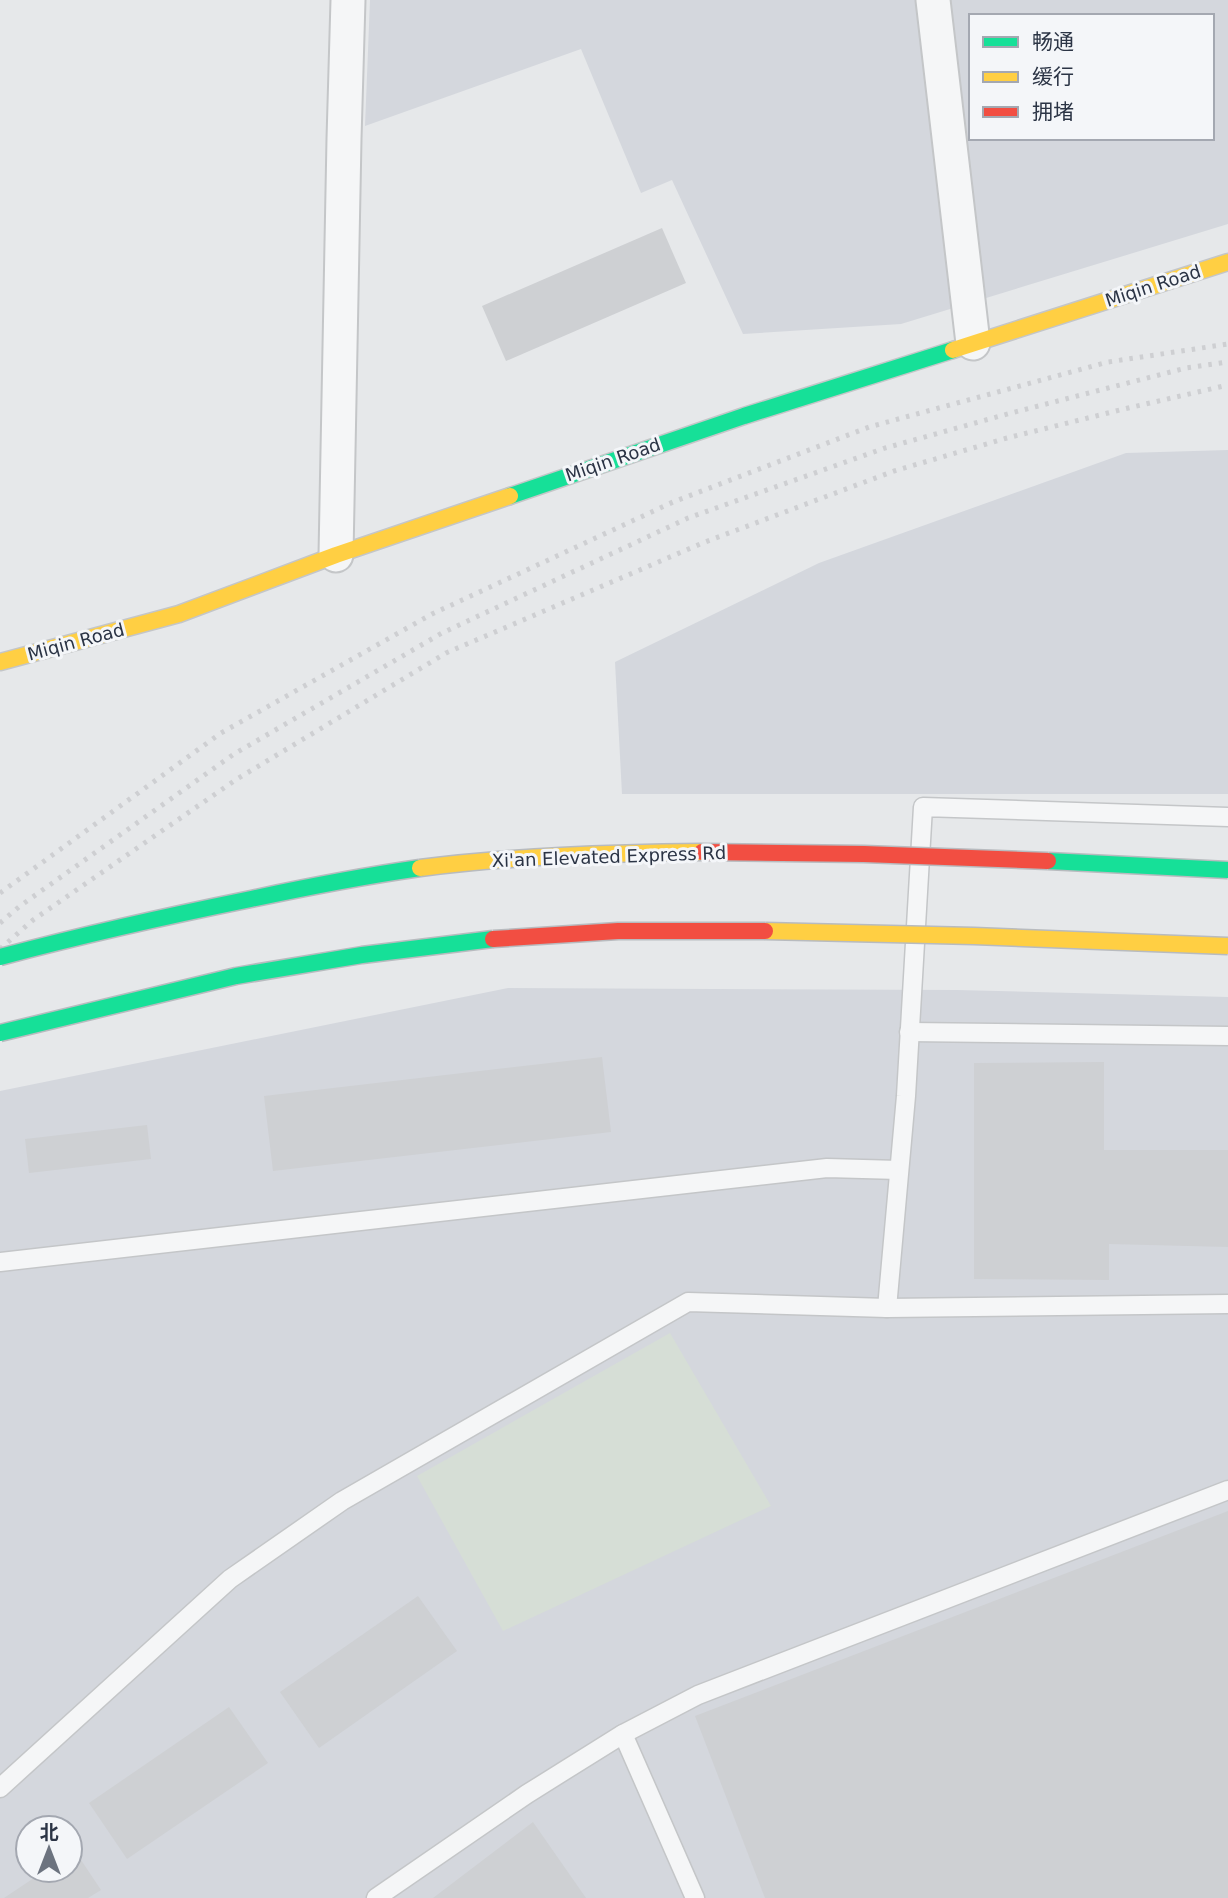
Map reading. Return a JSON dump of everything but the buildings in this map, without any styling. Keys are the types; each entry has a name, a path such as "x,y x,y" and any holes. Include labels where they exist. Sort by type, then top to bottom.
{"main road":[{"name":"Miqin Road","path":"0,662 179,614 336,555 744,416 1228,262"},
{"name":"Xi'an Elevated Express Rd","path":"0,957 175,914 327,883 457,863 573,855 828,852 1228,870"},
{"path":"0,1033 236,976 362,955 498,938 618,931 793,931 1228,946"}],"street":[{"path":"336,555 348,0"},
{"path":"933,0 973,343"}],"lane":[{"path":"887,1308 909,1032 923,807 1228,817"},
{"path":"909,1032 1228,1036"},
{"path":"0,1262 827,1168 899,1170"},
{"path":"0,1788 230,1579 342,1501 688,1302 887,1308 1228,1304"},
{"path":"376,1898 527,1794 623,1734 698,1695 1228,1490"},
{"path":"623,1734 695,1898"}],"shaded area":[{"path":"370,0 1228,0 1228,224 901,324 743,334 672,180 641,193 581,49 365,126"},
{"path":"1228,450 1228,794 622,794 615,662 819,563 1126,453"},
{"path":"508,988 957,990 1228,997 1228,1898 0,1898 0,1091"},
{"path":"670,1333 771,1506 503,1631 417,1476"}],"railway":[{"path":"0,893 221,733 432,614 673,502 869,427 1108,362 1228,344"},
{"path":"0,923 234,754 442,633 688,518 885,448 1186,368 1228,362"},
{"path":"0,949 33,920 237,779 446,653 705,542 894,471 1007,438 1228,385"}],"traffic: fast":[{"path":"510,496 744,416 953,350"},
{"path":"1048,861 1228,870"},
{"path":"0,957 188,912 420,868"},
{"path":"0,1033 236,976 362,955 493,939"}],"traffic: slow":[{"path":"953,350 1228,262"},
{"path":"0,662 179,614 336,555 510,496"},
{"path":"420,868 561,856 702,852"},
{"path":"765,931 1228,946"}],"traffic: jam":[{"path":"702,852 864,854 1048,861"},
{"path":"493,939 618,931 765,931"}]}
